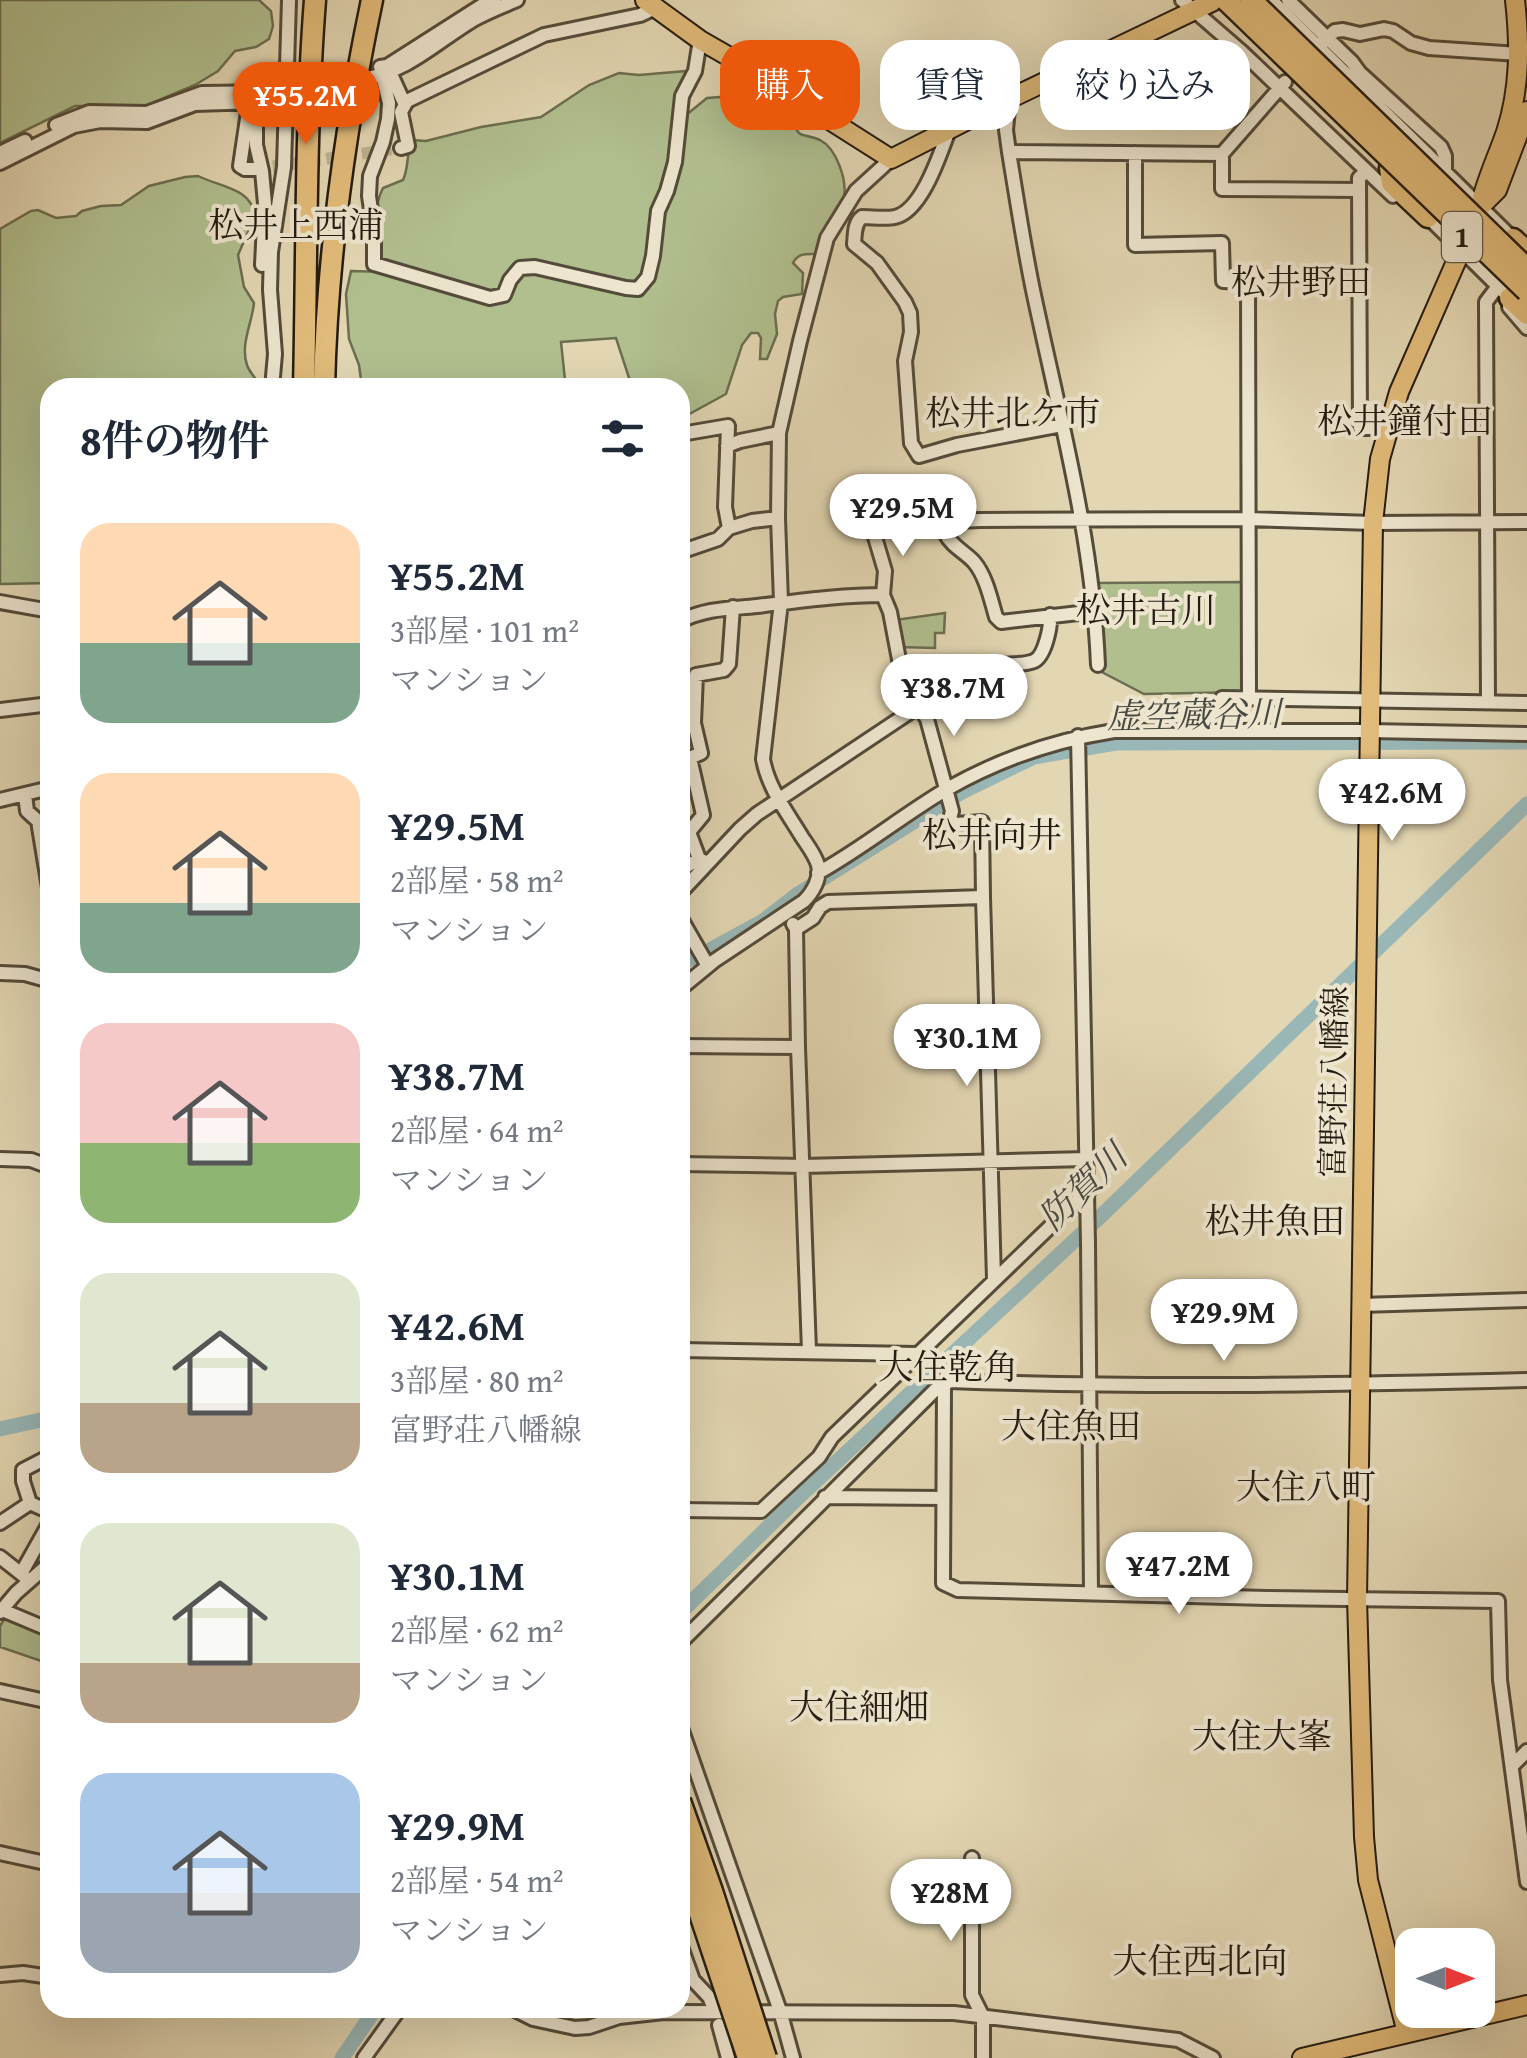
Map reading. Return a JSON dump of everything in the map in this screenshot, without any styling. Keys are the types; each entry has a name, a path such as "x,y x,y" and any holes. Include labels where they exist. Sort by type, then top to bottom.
{"highway":[{"path":"304,378 309,128 316,0"},
{"path":"324,378 326,306 336,204 351,99 372,0"},
{"path":"1216,0 1264,37"},
{"name":"1","path":"1216,0 1516,294"},
{"path":"1226,0 1516,294 1527,314"},
{"path":"1250,0 1527,268"},
{"name":"1","path":"1274,2 1527,260"},
{"path":"1393,171 1392,183 1428,217"},
{"path":"690,1829 766,2058"},
{"path":"690,1884 748,2058"}],"main road":[{"path":"1020,93 1188,6 1216,0"},
{"name":"富野荘八幡線","path":"1406,2033 1368,1880 1357,1598 1373,522 1387,428 1480,207 1486,180 1506,132 1519,54 1515,0"},
{"path":"646,2 891,159 949,130"},
{"name":"富野荘八幡線","path":"1480,207 1497,190 1527,111"},
{"path":"1312,2057 1527,2005"}],"street":[{"path":"272,378 271,252 284,167 289,0"},
{"path":"494,0 388,66 363,75 386,74 405,67 476,18 517,0"},
{"path":"402,148 408,146 401,112 407,101 544,35 640,15 646,2"},
{"path":"1274,2 1324,41 1441,147 1446,156 1445,171"},
{"path":"1274,2 1522,245"},
{"path":"1188,6 1282,86 1400,202 1428,217 1461,250 1516,294"},
{"path":"1324,41 1336,31 1360,34 1384,29 1429,48 1519,54"},
{"path":"386,74 388,119 370,176 368,196 374,264 490,298 504,295 520,268 536,267 638,289 648,277 658,211 675,162 682,96 695,71 700,40"},
{"path":"386,74 405,104"},
{"path":"1282,86 1222,154 1222,188 1359,190"},
{"path":"0,153 89,112 147,113 202,93 283,93 252,102 195,104 147,122 100,121 74,126 0,163"},
{"path":"252,102 265,204 261,289 270,290"},
{"path":"252,102 240,166 255,169"},
{"path":"949,130 914,205 896,217 862,217 855,231 854,244 878,262 910,313 906,361 911,443 919,456 1062,425"},
{"path":"1006,130 1032,289 1081,519 1096,611 1098,665"},
{"path":"1009,152 1222,154"},
{"path":"1135,153 1135,245 1222,243 1222,281 1248,282 1250,698"},
{"path":"690,981 804,902 816,880 818,866 812,852 766,777 764,759 781,602 780,433 827,238 856,192 891,159"},
{"path":"1366,171 1359,178 1360,428 1387,428"},
{"path":"1516,294 1510,308 1527,328"},
{"path":"1488,701 1486,302 1516,294"},
{"path":"690,432 728,426 725,506 729,528"},
{"path":"727,446 780,433"},
{"path":"690,549 718,539 729,528 778,518"},
{"path":"1096,611 1001,622 974,562 950,543 945,533 948,526 959,521 1081,519 1527,522"},
{"path":"872,527 886,572 883,594 901,670 928,719 952,810 950,818 957,824 982,822 994,1280"},
{"path":"690,616 734,607 883,594"},
{"path":"0,602 40,609"},
{"path":"690,831 703,815 690,758 700,753 694,723 696,674 724,670 729,664 734,607"},
{"path":"906,677 996,672 1000,665 1032,662 1038,659 1048,635 1050,615"},
{"path":"1222,698 1527,703"},
{"path":"0,710 40,705"},
{"path":"690,880 740,828 920,706"},
{"path":"816,880 947,790 1000,763 1078,736 1114,731 1370,737 1527,734"},
{"path":"1078,736 1092,1593"},
{"path":"0,800 40,790"},
{"path":"25,794 27,811 38,821 40,833"},
{"path":"690,834 704,861"},
{"path":"690,866 704,861"},
{"path":"796,928 828,902 983,897"},
{"path":"786,914 796,928 809,1350"},
{"path":"690,934 708,966"},
{"path":"0,973 40,978"},
{"path":"690,1046 798,1047"},
{"path":"0,1159 40,1163"},
{"path":"690,1164 803,1166 1087,1159"},
{"path":"690,1510 760,1511 819,1457 832,1437 1088,1193"},
{"path":"1360,1304 1527,1300"},
{"path":"690,1350 918,1354"},
{"path":"690,1633 946,1381 1090,1386 1527,1380"},
{"path":"946,1381 943,1583 958,1590 1498,1601 1500,1680 1527,1882"},
{"path":"40,1461 23,1470 30,1503 40,1508"},
{"path":"825,1497 942,1498"},
{"path":"0,1524 30,1503"},
{"path":"40,1544 25,1577 1,1610 40,1626"},
{"path":"0,1558 25,1577"},
{"path":"25,1577 40,1569"},
{"path":"0,1691 40,1700"},
{"path":"1512,1766 1527,1751"},
{"path":"690,1754 794,2058"},
{"path":"0,1853 40,1862"},
{"path":"972,1858 972,1996 983,2018 982,2058"},
{"path":"690,1972 709,1997 728,2058"},
{"path":"0,1975 40,1976"},
{"path":"690,2015 716,2018 780,2011 954,2013 1178,2040 1213,2058"},
{"path":"364,2058 393,2018"},
{"path":"531,2018 575,2028 619,2018"}],"green space":[{"path":"0,0 259,0 271,11 273,26 269,39 256,47 235,51 218,71 195,85 145,106 75,106 0,143"},
{"path":"687,71 676,95 680,113 686,115 707,98 720,97 720,130 797,130 826,144 835,157 842,173 844,197 815,254 800,256 793,263 803,273 802,294 778,301 777,334 767,359 760,359 758,333 751,333 742,345 726,394 690,414 690,378 629,378 616,338 561,342 565,378 361,378 349,339 346,294 351,271 385,272 376,230 379,198 383,188 403,180 412,140 426,141 541,117 589,85 619,73"},
{"path":"198,176 234,190 253,207 255,216 238,255 244,287 254,303 245,357 254,378 40,378 40,583 0,584 0,229 31,211 56,218 121,205 149,186"},
{"path":"1246,582 1246,692 1144,694 1096,669 1094,583"},
{"path":"945,613 944,633 935,633 935,648 899,647 895,620"},
{"path":"8,1613 40,1626 40,1661 0,1647 0,1626"}],"waterway":[{"name":"虚空蔵谷川","path":"690,959 763,921 798,894 962,792 1034,757 1116,743 1527,742"},
{"name":"防賀川","path":"690,1603 1103,1214 1527,804"},
{"name":"虚空蔵谷川","path":"0,1429 40,1420"},
{"name":"防賀川","path":"342,2058 369,2018"}],"tunnel":[{"path":"282,88 363,71"},
{"path":"255,169 401,148"}],"district":[{"name":"松井上西浦","path":"296,225"},
{"name":"松井野田","path":"1301,282"},
{"name":"松井北ケ市","path":"1013,413"},
{"name":"松井鐘付田","path":"1405,421"},
{"name":"松井古川","path":"1146,610"},
{"name":"松井向井","path":"992,835"},
{"name":"松井魚田","path":"1275,1221"},
{"name":"大住乾角","path":"948,1367"},
{"name":"大住魚田","path":"1071,1426"},
{"name":"大住八町","path":"1306,1487"},
{"name":"大住細畑","path":"859,1707"},
{"name":"大住大峯","path":"1262,1736"},
{"name":"大住西北向","path":"1200,1961"}]}
